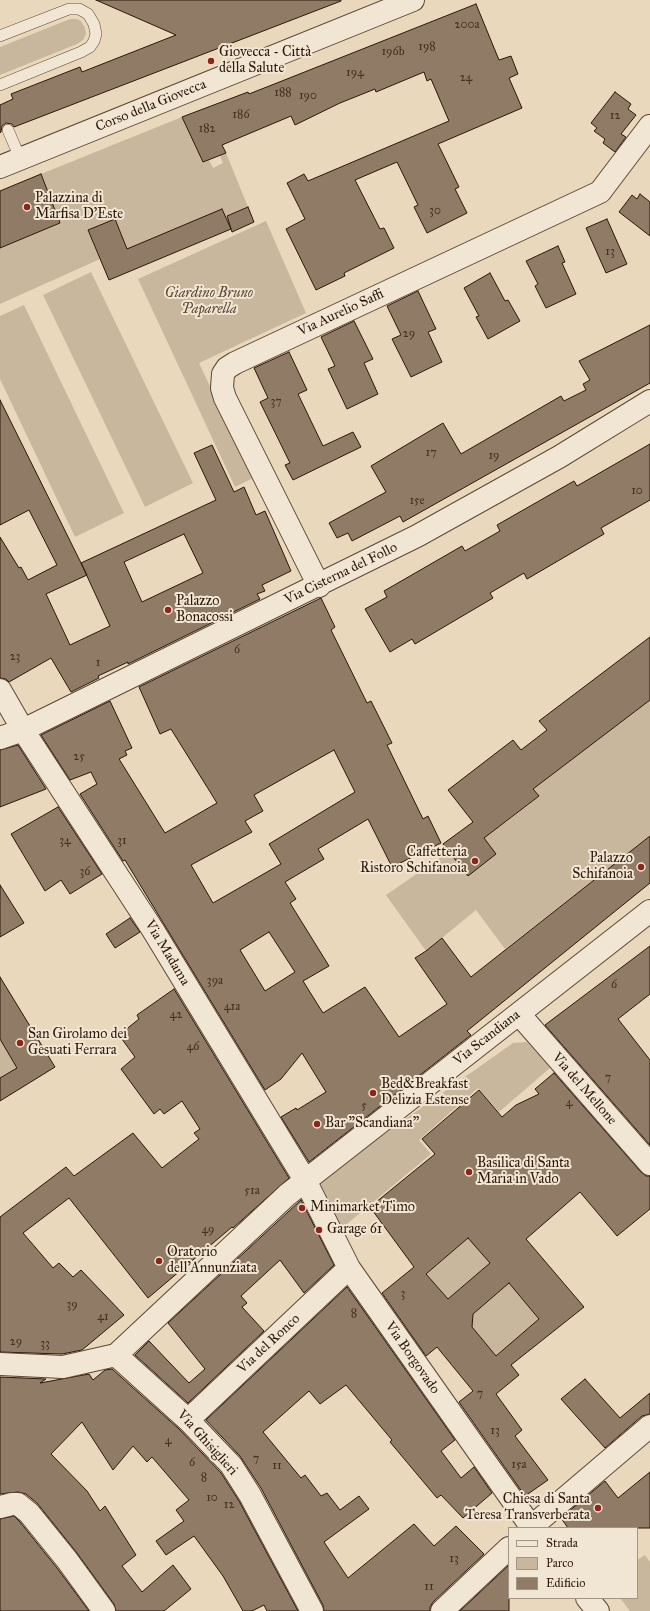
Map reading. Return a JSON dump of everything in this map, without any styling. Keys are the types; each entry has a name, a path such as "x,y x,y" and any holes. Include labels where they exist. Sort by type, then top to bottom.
{"street":[{"name":"Corso della Giovecca","path":"0,167 413,0"},
{"name":"Via Aurelio Saffi","path":"319,586 225,398 222,388 223,374 227,368 600,192 650,126"},
{"name":"Via Cisterna del Follo","path":"0,738 23,730 319,586 417,536 559,457 650,401"},
{"name":"Via Madama","path":"0,690 23,730 153,930 305,1180"},
{"name":"Via Scandiana","path":"116,1355 287,1195 305,1180 650,911"},
{"name":"Via del Mellone","path":"519,1014 650,1164"},
{"name":"Via Borgovado","path":"305,1180 349,1268 530,1527"},
{"name":"Via del Ronco","path":"188,1420 349,1268"},
{"path":"0,1364 63,1367 116,1355"},
{"name":"Via Ghisiglieri","path":"116,1355 188,1420 231,1465 250,1494 312,1611"},
{"path":"532,1527 650,1426"},
{"path":"0,1507 18,1504 29,1513 67,1560 104,1611"},
{"path":"442,1611 508,1549"},
{"path":"588,1599 598,1611"}],"lane":[{"path":"0,36 69,9 79,9 88,14 94,24 96,34 90,47 81,52 0,85"},
{"path":"8,130 20,158"}],"green space":[{"path":"70,19 77,19 81,21 85,28 86,34 83,40 77,44 0,75 0,47"},
{"path":"182,117 203,162 209,160 213,168 223,163 220,156 226,153 248,207 225,217 127,249 115,219 88,231 100,259 0,304 0,248 60,223 41,174"},
{"name":"Giardino Bruno Paparella","path":"266,221 306,313 199,363 253,478 235,487 138,279"},
{"path":"91,272 193,483 145,507 43,295"},
{"path":"24,305 124,513 75,537 0,379 0,316"},
{"path":"650,700 650,836 505,949 476,910 426,951 386,895 469,838 506,822 538,797 533,789"},
{"path":"0,1039 17,1068 0,1078"},
{"path":"527,1042 550,1068 499,1112 478,1088 419,1140 431,1154 341,1229 315,1183 513,1043"},
{"path":"468,1238 490,1263 448,1299 426,1274"},
{"path":"509,1283 539,1319 496,1356 470,1325 473,1320 472,1315"},
{"path":"645,1555 650,1562 650,1611 630,1611 621,1599 638,1599 638,1559"}],"building":[{"path":"96,0 341,1 14,127 12,124 6,123 2,126 0,133 0,105 13,99 11,94 80,67 82,72 176,35"},
{"path":"476,4 499,60 511,56 518,74 509,78 522,108 438,144 459,187 455,189 467,213 427,233 414,207 418,205 397,162 355,180 380,229 384,228 394,248 344,273 345,276 316,290 286,229 305,219 287,183 304,174 308,181 449,121 431,79 427,81 424,72 376,92 375,89 340,103 295,125 291,116 222,145 226,153 203,162 182,117 248,92 249,94"},
{"path":"615,92 631,104 628,109 636,115 621,134 626,137 615,152 603,143 605,139 594,131 597,128 591,123"},
{"name":"Palazzina di Marfisa D'Este","path":"41,174 60,223 0,248 0,191"},
{"path":"640,194 650,202 650,236 619,212 632,195 637,199"},
{"path":"248,207 254,222 232,232 227,216"},
{"path":"222,209 231,229 109,280 88,230 115,219 127,249"},
{"path":"607,219 627,264 606,273 586,228"},
{"path":"558,246 565,262 562,263 576,294 546,308 535,286 538,284 526,261"},
{"path":"490,273 505,301 508,300 520,321 488,339 476,317 479,316 464,288"},
{"path":"418,291 436,329 428,332 442,362 411,377 392,339 401,335 387,306"},
{"path":"354,321 373,359 364,363 378,394 347,409 328,369 335,366 321,337"},
{"path":"650,325 650,383 403,522 400,516 352,541 348,533 337,538 329,523 386,492 371,466 443,423 461,454 561,396 564,401 586,390 583,384 590,380 579,361"},
{"path":"289,352 307,390 298,394 323,446 353,432 361,447 293,480 285,465 290,463 260,402 268,398 254,368"},
{"path":"0,400 81,563 216,500 194,453 212,445 234,492 244,487 256,515 265,511 291,571 262,585 265,591 257,594 260,599 128,664 128,662 98,676 99,678 71,692 51,658 9,682 6,679 0,678 0,537 19,568 21,567 28,580 57,565 29,510 0,525","holes":["184,534 203,573 142,602 124,562","87,575 110,626 70,645 46,594"]},
{"path":"650,444 650,500 601,528 604,534 527,579 524,573 490,593 493,598 415,644 412,639 390,652 365,609 387,597 384,591 462,546 465,551 500,531 497,525 574,481 577,486"},
{"path":"321,598 335,627 331,630 367,703 371,701 392,743 387,745 423,819 428,816 441,843 392,867 368,819 318,849 324,859 285,882 296,899 290,903 329,966 303,981 323,1013 365,987 399,1037 447,1004 415,958 442,938 471,977 650,836 650,883 467,1031 471,1035 309,1162 281,1117 296,1108 297,1110 326,1092 302,1053 281,1079 265,1090 125,860 123,861 80,794 97,784 91,772 70,780 41,735 110,701 132,748 125,751 127,755 119,759 165,833 217,803 171,729 160,734 139,687","holes":["334,750 355,792 269,844 281,864 213,903 191,865 252,832 245,821 263,811 254,795","269,932 295,972 265,991 240,950"]},
{"path":"650,637 650,700 533,789 539,796 484,838 496,854 468,876 443,844 473,822 448,790 513,740 521,750 547,730 539,721"},
{"path":"18,745 46,789 0,807 0,750"},
{"path":"58,807 102,874 70,894 61,880 45,891 11,834"},
{"path":"0,885 24,923 0,937"},
{"path":"130,918 140,932 115,948 106,934"},
{"path":"650,946 650,994 618,1019 650,1060 650,1145 545,1025"},
{"path":"0,977 55,1067 0,1101 0,1078 17,1068 0,1039"},
{"path":"174,989 289,1178 233,1228 232,1227 148,1298 69,1198 23,1233 53,1268 59,1263 73,1277 81,1270 124,1315 82,1350 62,1354 0,1352 0,1217 66,1167 74,1176 133,1133 162,1168 199,1139 194,1133 200,1129 182,1101 164,1114 160,1109 154,1114 121,1069 135,1057 119,1035 139,1019 137,1015"},
{"path":"554,1073 641,1172 646,1176 650,1176 650,1209 617,1236 580,1192 526,1239 584,1307 511,1365 519,1375 496,1394 522,1430 515,1436 548,1480 525,1496 459,1402 473,1391 437,1347 426,1356 382,1293 414,1267 370,1207 435,1154 422,1139 479,1090 502,1117 516,1105 539,1094 535,1089","holes":["468,1238 490,1263 448,1299 426,1274","509,1283 539,1319 496,1356 472,1327 473,1314"]},
{"path":"301,1200 334,1265 304,1293 280,1260 241,1296 247,1303 242,1307 264,1331 188,1403 135,1355 149,1341 189,1383 205,1369 168,1323"},
{"path":"347,1287 455,1440 441,1451 461,1478 474,1467 492,1493 463,1518 441,1495 437,1498 390,1442 392,1440 346,1385 320,1404 309,1391 263,1432 301,1478 305,1475 321,1496 327,1493 340,1510 359,1496 369,1509 324,1542 348,1578 414,1524 434,1546 456,1526 484,1554 433,1602 430,1607 430,1611 324,1611 323,1605 261,1488 240,1456 206,1420"},
{"path":"112,1369 179,1429 221,1473 239,1501 298,1611 267,1611 264,1605 252,1611 243,1611 223,1576 194,1536 166,1555 156,1541 184,1521 176,1510 189,1500 152,1457 147,1462 133,1446 113,1470 82,1422 51,1454 87,1491 100,1511 105,1506 136,1555 122,1566 142,1592 173,1565 191,1589 164,1611 116,1611 114,1604 77,1553 37,1503 26,1494 18,1492 0,1494 0,1377 46,1379 40,1383 89,1374 93,1380 105,1370"},
{"path":"585,1379 620,1418 650,1393 650,1414 642,1416 605,1448 561,1399"},
{"name":"Chiesa di Santa Teresa Transverberata","path":"650,1472 650,1528 567,1527 561,1518 605,1481 618,1498"},
{"path":"14,1516 57,1568 89,1611 0,1611 0,1519"},
{"path":"508,1566 509,1611 460,1611"}],"place":[{"name":"Giovecca - Città della Salute","path":"211,61"},
{"name":"Palazzina di Marfisa D'Este","path":"27,207"},
{"name":"Palazzo Bonacossi","path":"168,610"},
{"name":"Caffetteria Ristoro Schifanoia","path":"475,861"},
{"name":"Palazzo Schifanoia","path":"641,867"},
{"name":"San Girolamo dei Gesuati Ferrara","path":"20,1043"},
{"name":"Bed&Breakfast Delizia Estense","path":"373,1093"},
{"name":"Bar \"Scandiana\"","path":"317,1124"},
{"name":"Basilica di Santa Maria in Vado","path":"469,1172"},
{"name":"Minimarket Timo","path":"302,1208"},
{"name":"Garage 61","path":"319,1230"},
{"name":"Oratorio dell'Annunziata","path":"159,1261"},
{"name":"Chiesa di Santa Teresa Transverberata","path":"598,1508"}]}
